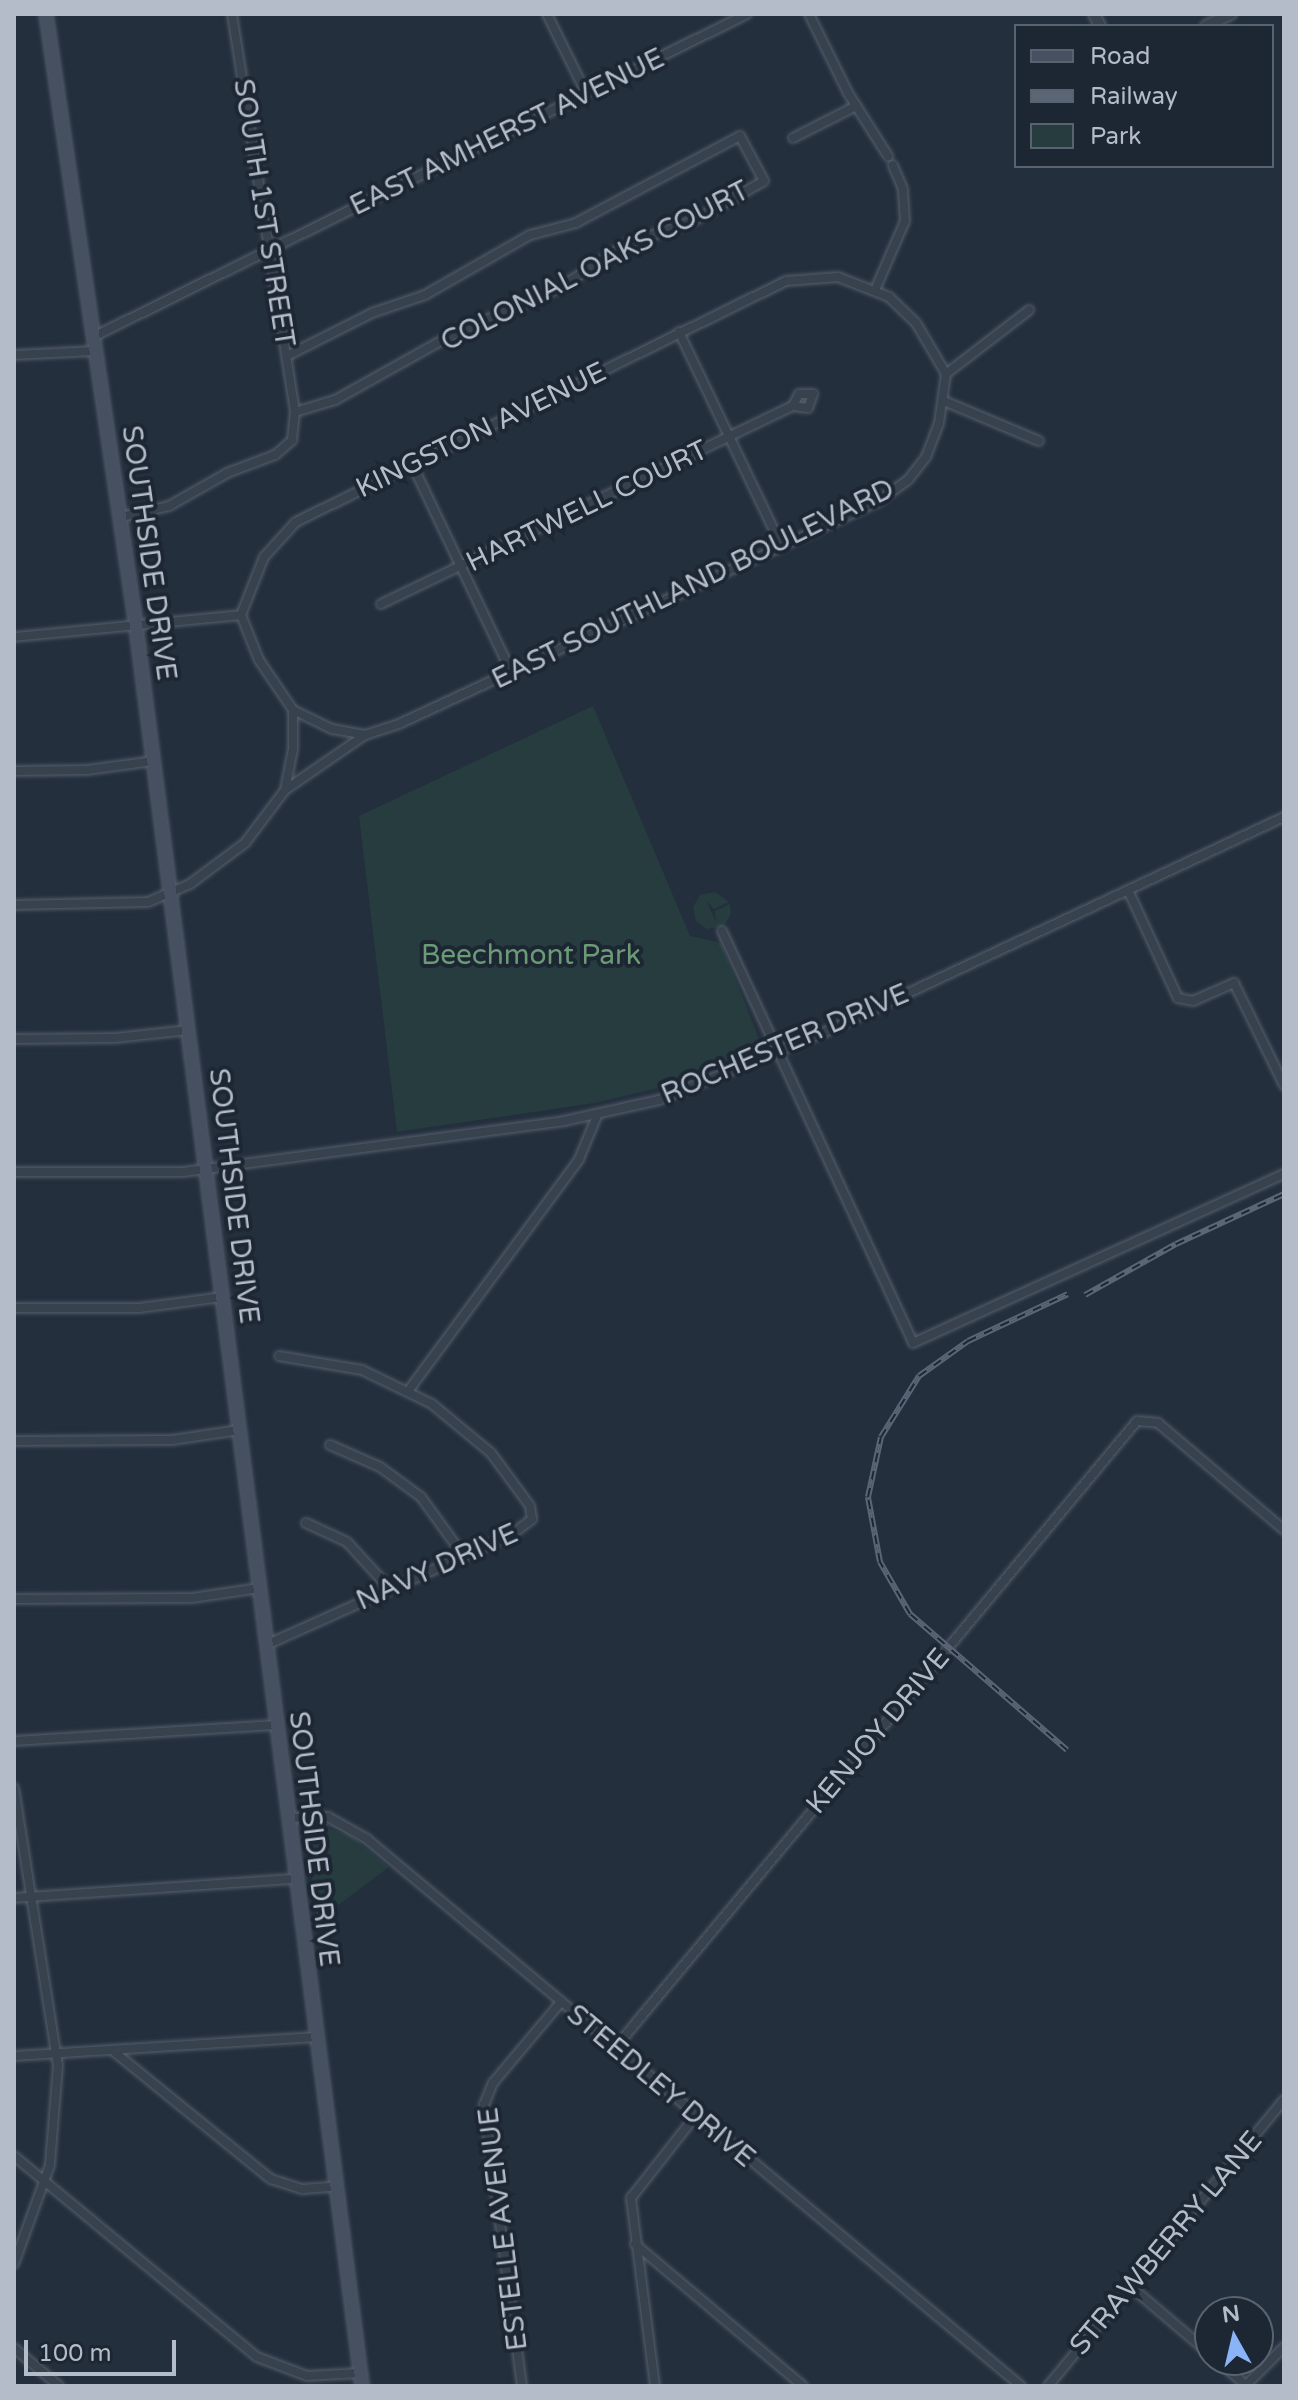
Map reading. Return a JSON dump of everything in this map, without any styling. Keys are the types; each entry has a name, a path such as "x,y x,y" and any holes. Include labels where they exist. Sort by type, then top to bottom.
{"main road":[{"name":"SOUTHSIDE DRIVE","path":"46,14 154,761 168,894 189,1030 361,2380"}],"street":[{"name":"SOUTH 1ST STREET","path":"232,14 295,412"},
{"path":"547,14 586,93"},
{"name":"EAST AMHERST AVENUE","path":"93,337 747,14"},
{"path":"809,14 856,106 888,156"},
{"path":"1210,24 1231,14"},
{"path":"793,138 856,106"},
{"name":"COLONIAL OAKS COURT","path":"287,356 372,313 425,295 530,235 576,223 740,136 764,181 693,221 627,244 559,288 450,336 335,400 295,412"},
{"path":"875,290 905,221 903,189 893,165"},
{"name":"KINGSTON AVENUE","path":"241,615 260,566 283,533 412,464 679,332 796,278 838,277 875,290 909,314 946,374"},
{"path":"946,374 1029,310"},
{"path":"679,332 782,547"},
{"path":"14,355 95,351"},
{"name":"EAST SOUTHLAND BOULEVARD","path":"285,790 365,735 511,672 782,547 902,486 926,457 944,401 946,374"},
{"path":"944,401 1039,441"},
{"name":"HARTWELL COURT","path":"381,604 793,406"},
{"path":"121,517 169,506 281,452 296,431 295,412"},
{"path":"412,464 511,672"},
{"path":"14,637 241,615 268,676 293,710 332,729 365,735"},
{"path":"14,905 105,906 148,902 226,861 260,826 285,790 293,749 293,710"},
{"path":"14,771 87,770 154,761"},
{"name":"ROCHESTER DRIVE","path":"14,1172 206,1168 597,1116 693,1088 777,1052 1284,817"},
{"path":"1128,890 1178,998 1193,1001 1234,983 1284,1085"},
{"path":"722,931 913,1343 1284,1174"},
{"path":"14,1039 115,1038 189,1030"},
{"path":"409,1390 579,1159 597,1116"},
{"path":"14,1308 139,1308 223,1297"},
{"name":"NAVY DRIVE","path":"266,1645 529,1525 530,1506 491,1453 409,1390 330,1362 279,1356"},
{"name":"KENJOY DRIVE","path":"615,2048 1127,1431 1145,1418 1284,1530"},
{"path":"14,1441 147,1441 239,1430"},
{"path":"330,1445 380,1467 421,1497 463,1555"},
{"path":"306,1523 347,1542 389,1588"},
{"path":"14,1599 192,1598 259,1588"},
{"path":"14,1741 276,1725"},
{"path":"14,1788 58,2053 55,2137 45,2182 14,2264"},
{"name":"STEEDLEY DRIVE","path":"288,1818 309,1815 346,1824 1021,2386"},
{"path":"14,1898 295,1879"},
{"name":"ESTELLE AVENUE","path":"522,2386 484,2105 493,2083 561,2002"},
{"path":"14,2056 316,2037"},
{"path":"112,2050 271,2179 302,2189 334,2187"},
{"name":"STRAWBERRY LANE","path":"1048,2386 1284,2100"},
{"path":"655,2386 635,2244 633,2191 696,2115"},
{"path":"14,2156 257,2357 307,2376 361,2380"},
{"path":"635,2244 803,2386"},
{"path":"1130,2286 1194,2340"},
{"path":"1245,2386 1284,2347"},
{"path":"14,2348 59,2386"}],"green space":[{"name":"Beechmont Park","path":"593,706 690,936 721,943 762,1046 658,1088 595,1103 397,1132 359,816"},
{"path":"715,892 729,902 714,909 706,900 716,922 715,911 730,904 731,914 724,926 707,929 696,921 693,907 700,895"},
{"path":"327,1824 344,1830 389,1867 333,1909 325,1906 324,1917 317,1920 307,1832 326,1827 350,1836 337,1828 317,1825"}],"railway":[{"path":"1085,1295 1176,1244 1284,1194"},
{"path":"1067,1750 910,1614 880,1562 868,1497 881,1437 919,1376 968,1341 1068,1294"}]}
